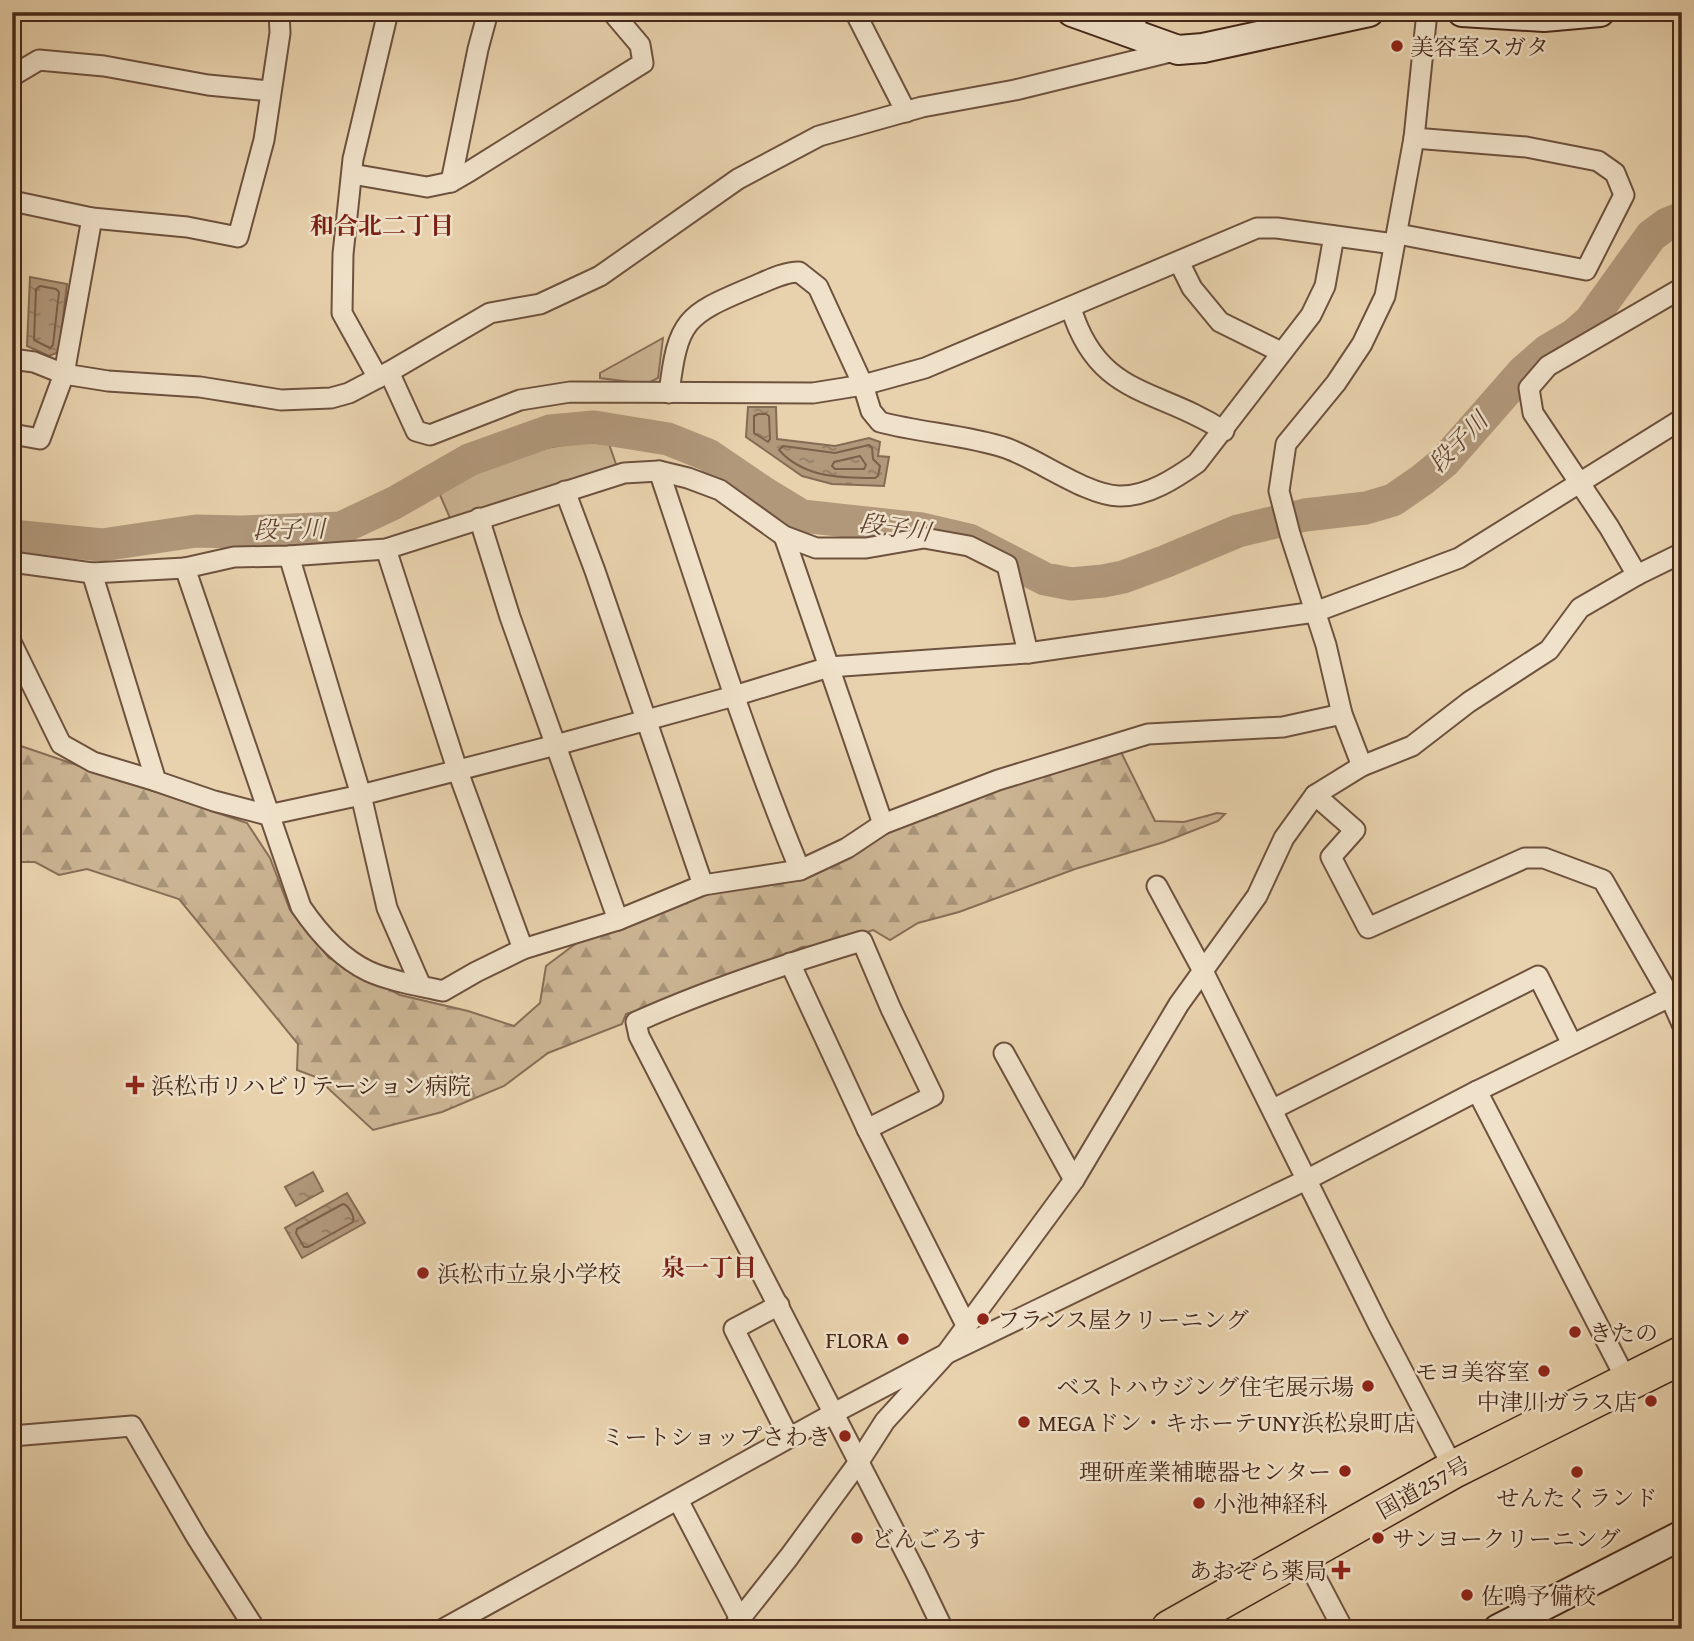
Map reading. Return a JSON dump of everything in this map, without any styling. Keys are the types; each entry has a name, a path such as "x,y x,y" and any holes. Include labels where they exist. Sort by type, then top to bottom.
{"highway":[{"name":"国道257号","path":"1170,1629 1454,1469 1682,1356"}],"street":[{"path":"12,198 17,202 92,218 187,227 238,237 264,140 280,33 279,12"},
{"path":"388,12 352,174 343,254 342,313 384,375 416,431 430,435 520,400 570,392 813,393 863,386 925,368 1257,228 1396,239 1586,270 1624,195 1615,173 1598,162 1526,147 1414,138"},
{"path":"451,182 488,12"},
{"path":"352,174 427,187 451,182 643,63 640,45 611,12"},
{"path":"855,12 906,111"},
{"path":"1072,12 1136,25 1178,50"},
{"path":"12,359 34,362 64,374 108,381 200,387 281,400 331,398 349,393 384,375 490,313 540,304 600,276 738,179 819,136 906,111 1097,72 1178,50 1203,48 1300,20 1369,12"},
{"path":"1362,766 1342,715 1330,658 1279,491 1286,444 1336,383 1362,344 1385,296 1414,138 1427,12"},
{"path":"1462,12 1544,15 1600,12"},
{"path":"12,76 39,60 104,66 208,85 270,91"},
{"path":"12,434 40,439 64,374 92,218"},
{"path":"669,393 674,351 684,329 699,311 712,303 791,272 799,272 810,278 818,287 863,386 871,411 880,422 1003,447 1099,492 1120,496 1150,490 1179,476 1197,463 1311,315 1325,286 1334,236"},
{"path":"1179,261 1192,288 1220,322 1281,352"},
{"path":"1637,575 1609,527 1533,413 1529,388 1548,366 1682,288"},
{"path":"1071,308 1077,330 1092,353 1119,380 1151,397 1210,421 1224,430"},
{"path":"12,644 61,744 93,762 268,816 556,745 829,667 1028,653 1315,612 1459,558 1682,419"},
{"path":"659,471 734,696 800,870"},
{"path":"12,562 92,573 185,568 234,557 386,549 624,473 659,471 720,490 784,536 816,548 866,548 925,538 969,546 1007,565 1028,653"},
{"path":"565,491 703,885"},
{"path":"479,518 510,617 618,920"},
{"path":"784,536 883,824"},
{"path":"386,549 457,769 523,949"},
{"path":"678,1500 736,1624 789,1558 885,1421 946,1354 1074,1180 1179,1004 1257,896 1284,838 1315,795 1362,766 1412,746 1469,702 1549,650 1580,608 1682,553"},
{"path":"289,556 361,795 387,908 421,986"},
{"path":"185,568 301,907 313,925 341,953 369,972 443,991 523,949 618,920 703,885 800,870 848,848 883,824 998,780 1148,734 1283,727 1342,715"},
{"path":"92,573 156,781"},
{"path":"1315,795 1355,830 1331,857 1368,928 1525,858 1544,859 1603,880 1676,994 1682,1024"},
{"path":"1157,886 1203,971 1378,1324 1454,1469"},
{"path":"867,1129 933,1096 891,1009 862,940 688,998 636,1022 639,1036 943,1629"},
{"path":"790,963 867,1129 966,1325"},
{"path":"1273,1109 1538,976 1572,1044"},
{"path":"443,1629 946,1354 1308,1179 1477,1091 1676,994"},
{"path":"1004,1053 1074,1180"},
{"path":"1477,1091 1628,1383"},
{"path":"779,1305 734,1329 789,1438"},
{"path":"12,1436 132,1426 197,1538 255,1629"},
{"path":"1498,1629 1682,1535"},
{"path":"1303,1553 1343,1629"}],"green space":[{"path":"663,338 658,378 646,384 600,378 600,373"},
{"path":"583,442 609,444 617,467 450,518 440,495 465,474 507,456"},
{"path":"12,743 247,823 270,858 290,910 329,958 400,995 468,1011 514,1026 540,1003 546,966 582,939 705,894 799,879 858,853 900,824 1026,778 1121,752 1155,821 1184,822 1217,813 1225,814 1218,821 1164,842 1075,869 959,912 918,923 890,940 873,930 830,945 802,947 751,971 626,1014 622,1024 548,1053 504,1086 442,1112 373,1130 316,1077 297,1070 298,1044 179,899 87,869 59,875 35,862 12,862"}],"water":[{"path":"30,277 67,284 59,352 49,356 27,346"},
{"path":"748,407 776,407 777,439 835,446 869,438 880,442 878,456 889,457 884,486 832,484 802,476 746,437"},
{"path":"313,1172 323,1191 296,1206 285,1187"},
{"path":"347,1193 365,1223 302,1258 285,1228"}],"waterway":[{"name":"段子川","path":"12,536 102,545 196,531 341,528 394,503 469,460 550,431 594,427 668,439 708,455 802,516 922,529 969,540 1045,579 1071,584 1103,581 1123,577 1164,562 1238,531 1305,515 1366,508 1393,500 1444,462 1523,372 1547,351 1574,335 1590,321 1651,236 1667,224 1682,218"}],"place":[{"name":"美容室スガタ","path":"1397,46"},
{"name":"浜松市リハビリテーション病院","path":"135,1085"},
{"name":"浜松市立泉小学校","path":"423,1273"},
{"name":"フランス屋クリーニング","path":"983,1319"},
{"name":"きたの","path":"1575,1332"},
{"name":"FLORA","path":"903,1339"},
{"name":"モヨ美容室","path":"1544,1371"},
{"name":"ベストハウジング住宅展示場","path":"1368,1386"},
{"name":"中津川ガラス店","path":"1651,1401"},
{"name":"MEGAドン・キホーテUNY浜松泉町店","path":"1024,1422"},
{"name":"ミートショップさわき","path":"845,1436"},
{"name":"理研産業補聴器センター","path":"1345,1471"},
{"name":"せんたくランド","path":"1577,1472"},
{"name":"小池神経科","path":"1199,1503"},
{"name":"どんごろす","path":"857,1538"},
{"name":"サンヨークリーニング","path":"1378,1538"},
{"name":"あおぞら薬局","path":"1341,1570"},
{"name":"佐鳴予備校","path":"1467,1595"}],"district":[{"name":"和合北二丁目","path":"382,225"},
{"name":"泉一丁目","path":"709,1267"}]}
